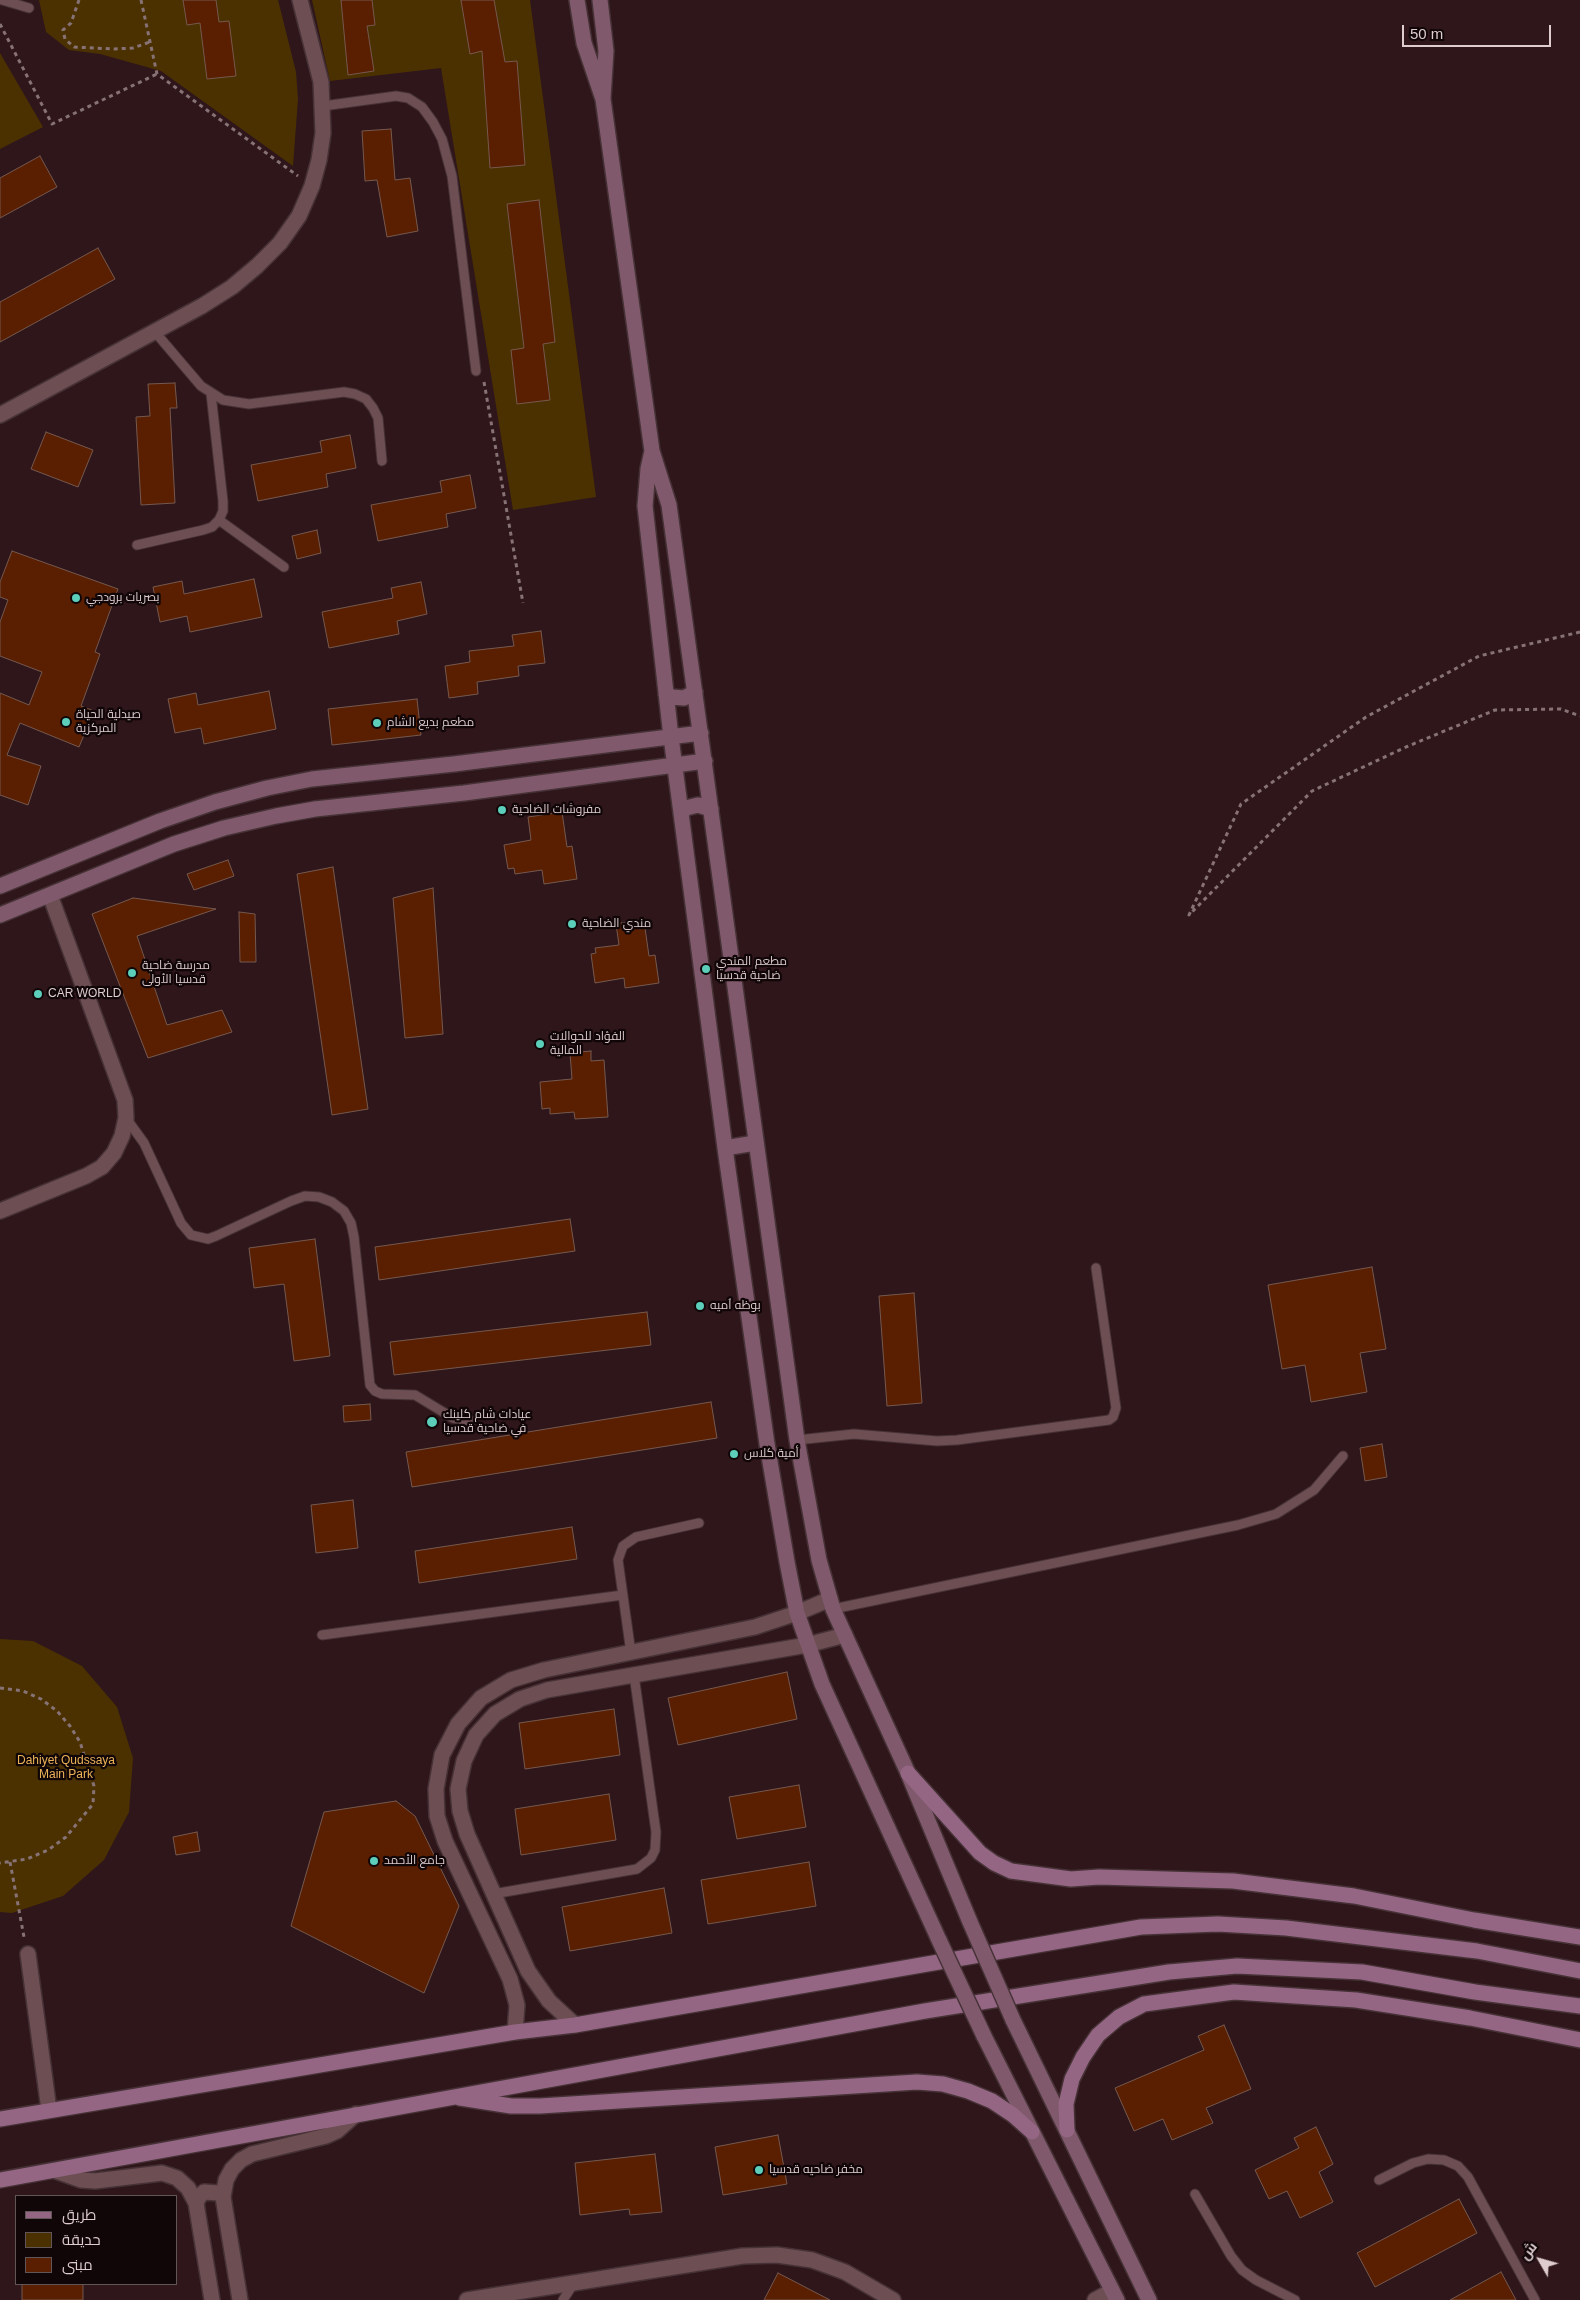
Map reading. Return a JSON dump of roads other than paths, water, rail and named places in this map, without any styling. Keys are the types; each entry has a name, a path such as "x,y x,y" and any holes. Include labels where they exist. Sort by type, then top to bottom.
{"main road":[{"path":"577,0 584,43 602,99 652,451 669,505 797,1440 820,1560 832,1604 845,1636 908,1773 1013,2020 1149,2300"},
{"path":"600,0 606,51 602,99"},
{"path":"652,451 648,469 645,506 674,765 767,1444 797,1613 807,1645 826,1692 939,1940 984,2036 1114,2295"},
{"path":"666,694 672,698 684,698 695,692"},
{"path":"0,886 160,821 215,802 312,778 454,764 701,733"},
{"path":"0,915 174,844 224,828 276,816 315,808 464,793 705,761"},
{"path":"681,813 686,808 698,805 711,809"},
{"path":"68,858 78,884"},
{"path":"21,878 30,903"},
{"path":"725,1148 755,1143"},
{"path":"908,1773 980,1853 994,1863 1012,1871 1071,1879 1099,1877 1233,1881 1354,1896 1474,1920 1580,1937"},
{"path":"0,2118 516,2032 575,2025 1141,1927 1218,1924 1295,1928 1477,1951 1580,1971"},
{"path":"0,2180 935,2009 1169,1972 1237,1966 1362,1972 1475,1992 1580,2006"},
{"path":"1067,2130 1068,2096 1072,2079 1083,2057 1098,2035 1119,2017 1144,2004 1234,1992 1346,2000 1470,2018 1580,2040"},
{"path":"454,2096 501,2105 540,2106 917,2082 943,2084 968,2091 992,2101 1013,2115 1032,2132"}],"street":[{"path":"0,415 155,332 224,292 257,266 280,243 299,216 312,186 319,160 323,106 316,58 300,0"},
{"path":"0,1210 86,1176 102,1167 114,1153 122,1136 126,1118 125,1100 50,895"},
{"path":"516,2032 518,2005 510,1978 445,1841 437,1816 436,1789 442,1755 458,1724 481,1698 511,1680 544,1670 755,1627 832,1604"},
{"path":"575,2025 549,2001 528,1971 467,1834 460,1811 458,1789 464,1761 476,1735 495,1714 520,1699 547,1690 807,1645 845,1636"},
{"path":"631,1653 634,1675"},
{"path":"28,1954 49,2110"},
{"path":"240,2300 223,2197 226,2180 232,2169 241,2160 252,2154 326,2136 337,2131 356,2114"},
{"path":"56,2171 81,2180 95,2181 162,2173 177,2178 188,2188 196,2203 212,2300"},
{"path":"196,2203 204,2192 218,2192 223,2197"},
{"path":"468,2300 743,2256 778,2255 812,2260 845,2272 872,2295 893,2300"},
{"path":"1095,2300 1114,2295"}],"lane":[{"path":"2,0 29,8"},
{"path":"323,106 402,97 408,98 422,107 433,122 446,148 452,176 476,371"},
{"path":"155,332 201,386 223,400 250,404 344,392 356,394 373,408 378,418 382,461"},
{"path":"137,544 203,530 219,520 223,511 224,501 211,394"},
{"path":"219,520 284,566"},
{"path":"126,1118 144,1143 181,1223 192,1235 208,1239 305,1196 319,1196 344,1210 351,1223 354,1237 370,1385 374,1391 382,1394 415,1396 453,1418 471,1421"},
{"path":"797,1440 854,1434 937,1441 957,1440 1109,1420 1113,1417 1116,1408 1096,1268"},
{"path":"832,1604 1238,1525 1276,1514 1314,1490 1343,1456"},
{"path":"631,1653 618,1560 623,1546 636,1537 699,1523"},
{"path":"322,1635 623,1595"},
{"path":"493,1894 637,1870 651,1858 656,1850 656,1832 634,1675"},
{"path":"1379,2180 1414,2163 1428,2159 1444,2160 1458,2166 1468,2177 1534,2300"},
{"path":"1195,2194 1231,2256 1242,2270 1256,2280 1295,2300"},
{"path":"563,2300 574,2284"}],"place":[{"name":"بصريات برودجي","path":"76,598"},
{"name":"صيدلية الحياة المركزية","path":"66,722"},
{"name":"مطعم بديع الشام","path":"377,723"},
{"name":"مفروشات الضاحية","path":"502,810"},
{"name":"مندي الضاحية","path":"572,924"},
{"name":"مطعم المندي ضاحية قدسيا","path":"706,969"},
{"name":"مدرسة ضاحية قدسيا الأولى","path":"132,973"},
{"name":"CAR WORLD","path":"38,994"},
{"name":"الفؤاد للحوالات المالية","path":"540,1044"},
{"name":"بوظه اُميه","path":"700,1306"},
{"name":"عيادات شام كلينك في ضاحية قدسيا","path":"432,1422"},
{"name":"أمية كلاس","path":"734,1454"},
{"name":"جامع الأحمد","path":"374,1861"},
{"name":"مخفر ضاحيه قدسيا","path":"759,2170"}],"park label":[{"name":"Dahiyet Qudssaya Main Park","path":"66,1768"}]}
